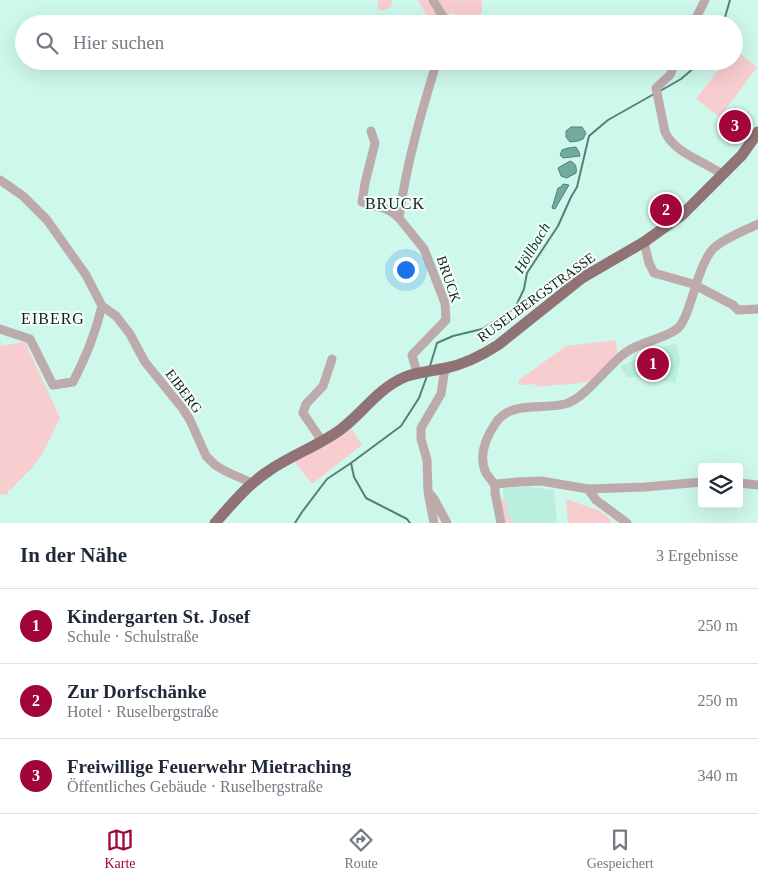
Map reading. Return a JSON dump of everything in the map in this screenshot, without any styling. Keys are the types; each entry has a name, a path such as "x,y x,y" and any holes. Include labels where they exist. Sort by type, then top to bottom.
{"main road":[{"name":"RUSELBERGSTRASSE","path":"215,523 243,491 271,468 322,441 349,423 389,386 405,377 467,362 485,353 498,345 582,278 644,242 682,216 742,156 758,132"}],"street":[{"path":"433,0 442,15"},
{"path":"698,15 705,0"},
{"path":"399,218 403,186 434,70"},
{"path":"672,70 656,93 667,138 681,150 723,175"},
{"name":"BRUCK","path":"371,131 375,143 362,202 392,211 399,218 424,249 445,303 446,320 412,355 429,371"},
{"name":"EIBERG","path":"0,180 23,196 47,220 86,275 102,306 116,316 130,334 145,362 183,409 197,434 206,456 225,472 252,483"},
{"path":"501,523 494,484 486,472 482,451 488,436 500,417 519,408 565,404 577,398 626,352 678,328 682,324 688,310 711,251 718,244 758,224"},
{"path":"644,242 649,263 654,273 697,286 733,305 738,310 758,309"},
{"path":"0,329 30,339 53,385 73,382 96,331 102,306"},
{"path":"322,441 303,413 306,404 323,386 332,359"},
{"path":"429,371 441,394 421,428 421,439 427,460 428,492 434,523"},
{"path":"494,484 541,481 588,489 698,482"},
{"path":"743,483 758,485"},
{"path":"588,489 596,500 627,523"},
{"path":"428,492 447,523"}],"shaded area":[{"path":"378,0 392,0 391,7 381,11 377,6"},
{"path":"417,0 482,0 482,12 479,15 450,13 449,15 427,15"},
{"path":"743,56 757,67 720,117 696,99 718,70 743,70"},
{"path":"571,127 582,127 586,133 583,139 570,142 566,137 566,131"},
{"path":"576,147 580,156 563,158 560,155 562,150"},
{"path":"570,161 576,166 576,173 567,178 561,176 558,168"},
{"path":"563,184 569,185 555,209 552,208 558,188"},
{"path":"0,338 1,346 25,342 60,418 43,453 32,468 8,490 8,494 0,495"},
{"path":"616,340 617,353 591,381 536,387 535,384 519,385 519,380 566,346"},
{"path":"676,344 680,361 675,383 646,377 627,377 620,366 669,345"},
{"path":"352,429 362,445 312,484 294,461 322,445 325,447"},
{"path":"523,486 554,490 557,523 504,523 503,489"},
{"path":"501,498 508,502 506,511 508,513 507,516 512,518 512,523 504,523"},
{"path":"566,499 600,511 611,520 611,523 568,523"}],"waterway":[{"name":"Höllbach","path":"726,15 730,0"},
{"name":"Höllbach","path":"660,91 681,79 692,70"},
{"name":"Höllbach","path":"430,366 437,343 453,336 482,329 515,308 524,289 527,273 558,226 577,187 589,136 608,120 654,94"},
{"name":"Höllbach","path":"295,523 327,479 401,426 419,398 427,376"},
{"path":"351,463 354,477 366,498 407,519 410,523"}],"place":[{"name":"Freiwillige Feuerwehr Mietraching","path":"735,126"},
{"name":"Zur Dorfschänke","path":"666,210"},
{"name":"Kindergarten St. Josef","path":"653,364"}],"district":[{"name":"BRUCK","path":"395,203"},
{"name":"EIBERG","path":"53,318"}]}
